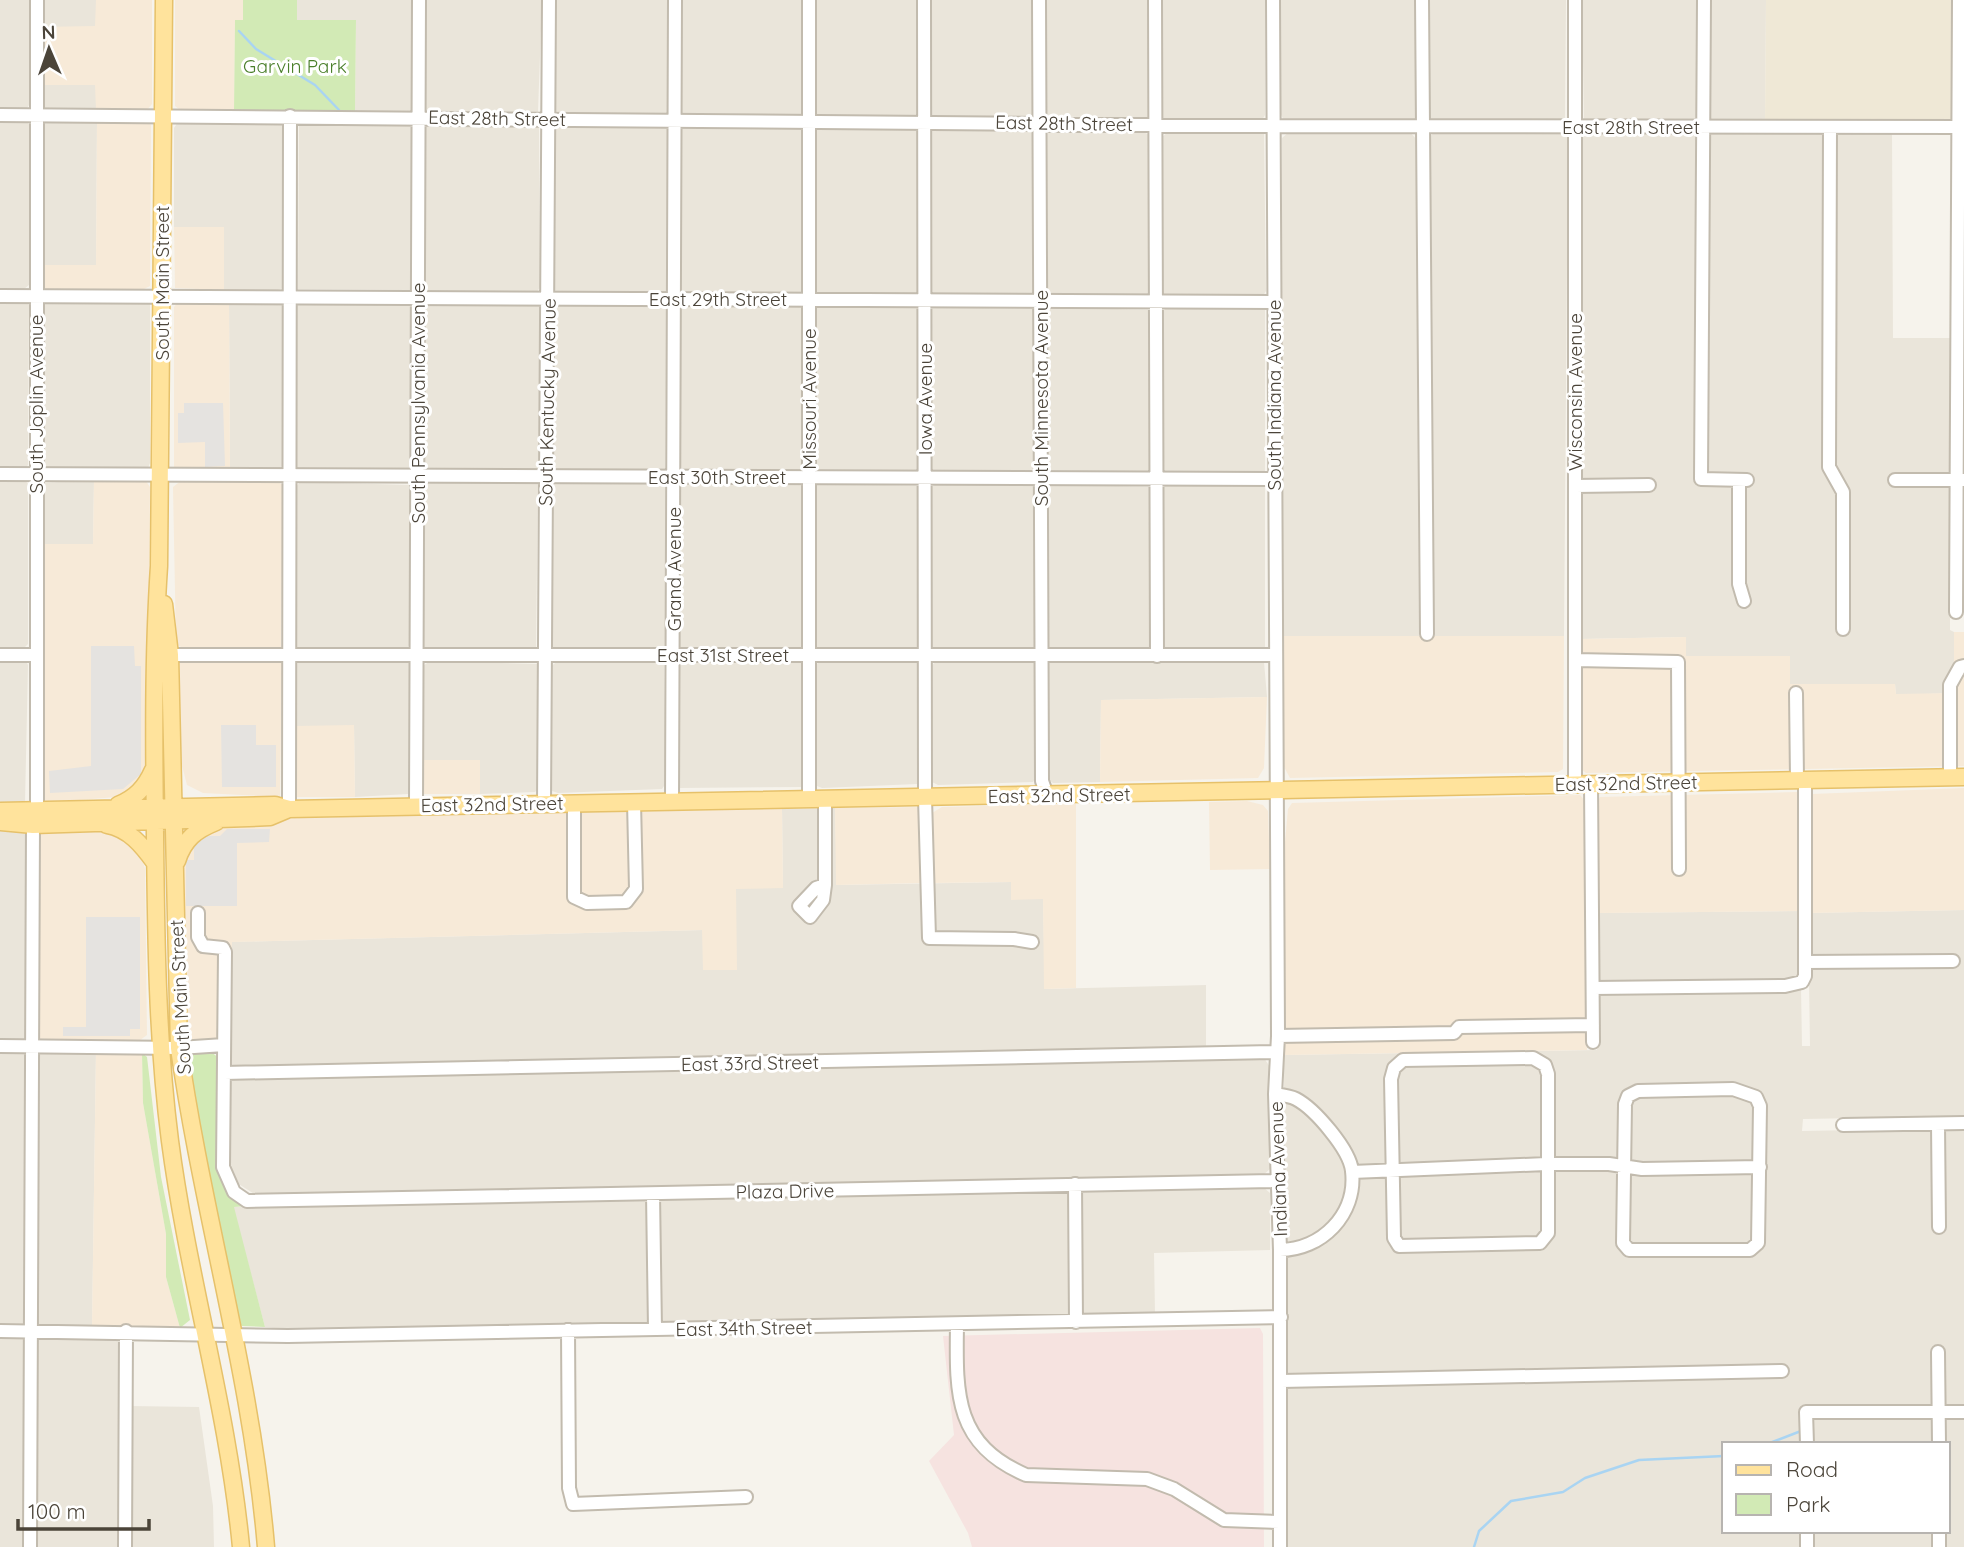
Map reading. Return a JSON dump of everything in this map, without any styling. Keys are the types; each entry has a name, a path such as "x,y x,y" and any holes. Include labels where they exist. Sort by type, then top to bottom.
{"main road":[{"name":"South Main Street","path":"164,0 159,566 153,652 160,1047 173,1157 233,1473 240,1547"},
{"name":"South Main Street","path":"159,566 170,655 179,1048 188,1110 235,1334 257,1461 266,1547"},
{"path":"113,808 130,800 146,785 154,767"},
{"path":"172,768 185,791 210,805"},
{"name":"East 32nd Street","path":"173,813 210,805 275,805 289,809 1957,777"},
{"path":"0,822 113,808 224,818 270,817 289,809"},
{"path":"0,811 120,828 140,844 155,863"},
{"path":"98,823 154,813"},
{"path":"175,870 182,846 197,830 224,818"}],"street":[{"name":"South Joplin Avenue","path":"30,1547 37,0"},
{"name":"South Pennsylvania Avenue","path":"416,806 419,0"},
{"name":"South Kentucky Avenue","path":"544,804 549,0"},
{"name":"Grand Avenue","path":"672,802 675,0"},
{"name":"Missouri Avenue","path":"809,0 809,656 825,885"},
{"name":"Iowa Avenue","path":"924,0 925,798 929,938 1014,939 1032,942"},
{"name":"South Minnesota Avenue","path":"1039,0 1042,781 1047,795"},
{"path":"1155,0 1157,656"},
{"name":"South Indiana Avenue","path":"1273,0 1277,790"},
{"path":"1422,0 1427,634"},
{"name":"Wisconsin Avenue","path":"1575,0 1575,660 1593,988 1593,1042"},
{"path":"1704,0 1701,479 1743,480 1740,584 1744,600"},
{"path":"1956,612 1961,480 1959,0"},
{"name":"East 28th Street","path":"0,115 1273,126 1961,127"},
{"path":"289,809 290,116"},
{"path":"1830,127 1829,467 1843,492 1843,629"},
{"name":"East 29th Street","path":"0,296 1274,302"},
{"name":"East 30th Street","path":"0,474 1275,479"},
{"path":"1895,481 1961,480"},
{"path":"1575,486 1649,485"},
{"path":"0,654 34,655"},
{"name":"East 31st Street","path":"170,655 1275,655"},
{"path":"1575,660 1678,662 1679,869"},
{"path":"1957,777 1950,685 1964,666"},
{"path":"1593,988 1789,986 1799,983 1805,976 1801,779 1796,693"},
{"name":"Indiana Avenue","path":"1277,790 1278,1036 1275,1094 1281,1317 1280,1547"},
{"path":"575,803 574,897 587,903 626,902 636,889 634,802"},
{"name":"Plaza Drive","path":"198,913 198,937 203,946 223,948 225,952 223,1167 234,1192 247,1201 1276,1181"},
{"path":"1805,962 1953,961"},
{"path":"1278,1036 1454,1033 1459,1027 1593,1025"},
{"path":"0,1046 179,1048 224,1045"},
{"name":"East 33rd Street","path":"224,1073 1277,1052"},
{"path":"1533,1058 1545,1065 1548,1074 1546,1164 1548,1233 1540,1243 1399,1246 1394,1238 1392,1170 1391,1079 1394,1068 1403,1060 1533,1058"},
{"path":"1733,1089 1756,1097 1760,1106 1760,1167 1758,1243 1750,1250 1629,1250 1623,1243 1625,1104 1628,1096 1638,1091 1733,1089"},
{"path":"1275,1094 1297,1099 1326,1127 1340,1145 1352,1172 1349,1195 1335,1226 1309,1247 1280,1250"},
{"path":"1843,1125 1964,1123"},
{"path":"1938,1124 1939,1227"},
{"path":"1352,1172 1546,1164 1760,1167"},
{"path":"1075,1184 1076,1322"},
{"path":"653,1194 655,1329"},
{"name":"East 34th Street","path":"0,1331 126,1331 288,1336 1281,1317"},
{"path":"957,1324 959,1394 965,1424 983,1448 1008,1467 1026,1475 1147,1479 1174,1489 1224,1520 1280,1522"},
{"path":"568,1330 569,1492 575,1506 746,1497"},
{"path":"125,1547 126,1331"},
{"path":"1938,1352 1939,1442"},
{"path":"1281,1381 1782,1371"},
{"path":"1807,1442 1806,1412 1964,1412"}],"shaded area":[{"path":"0,0 30,0 29,105 26,110 0,109"},
{"path":"41,0 96,0 96,27 41,27"},
{"path":"96,0 152,0 152,104 147,110 96,110 95,85 41,85 41,27 95,26"},
{"path":"175,0 243,0 243,20 235,20 234,110 180,110 175,106"},
{"path":"297,0 413,0 411,111 355,112 356,20 297,20"},
{"path":"425,0 542,0 538,112 426,111"},
{"path":"553,0 670,0 667,114 558,114 553,111"},
{"path":"681,0 802,0 801,115 683,113 680,109"},
{"path":"813,0 918,0 917,116 815,115"},
{"path":"929,0 1034,0 1032,117 931,116"},
{"path":"1045,0 1150,0 1148,119 1046,116"},
{"path":"1161,0 1265,0 1265,115 1262,120 1162,118"},
{"path":"1281,0 1566,0 1565,119 1284,120 1281,115"},
{"path":"1582,0 1697,0 1696,120 1584,121"},
{"path":"1708,0 1766,0 1765,122 1710,121 1708,117"},
{"path":"1766,0 1953,0 1951,120 1948,123 1932,119 1769,119 1765,122"},
{"path":"41,85 96,85 96,110 44,110"},
{"path":"0,121 26,121 30,125 29,285 24,289 0,289"},
{"path":"43,121 97,121 96,265 40,265"},
{"path":"97,121 148,122 151,125 150,286 144,289 43,289 40,265 96,265"},
{"path":"178,122 284,125 283,288 224,290 224,227 174,227 174,128"},
{"path":"299,123 413,126 410,290 298,289"},
{"path":"426,124 539,127 540,287 537,292 431,292 425,289"},
{"path":"555,126 666,126 669,131 666,293 556,292 553,289"},
{"path":"682,128 802,129 802,292 682,292"},
{"path":"815,128 918,130 918,294 815,293"},
{"path":"934,128 1034,132 1035,290 1032,295 931,293 930,131"},
{"path":"1050,130 1143,132 1150,135 1150,293 1147,296 1046,293 1046,135"},
{"path":"1169,131 1264,134 1266,291 1263,296 1163,295 1161,138"},
{"path":"1289,132 1410,132 1417,140 1419,636 1282,636 1282,138"},
{"path":"1435,132 1561,132 1568,137 1564,636 1431,636 1428,138"},
{"path":"1589,133 1892,133 1893,338 1951,338 1950,630 1954,632 1955,693 1896,695 1895,684 1790,684 1789,656 1686,656 1686,637 1581,639 1581,137"},
{"path":"174,227 224,227 224,290 175,288"},
{"path":"0,300 27,301 29,305 28,465 25,469 0,469"},
{"path":"42,301 150,304 148,468 42,469"},
{"path":"179,301 229,301 230,470 174,467 174,307"},
{"path":"229,301 282,302 284,307 284,464 278,470 230,470"},
{"path":"298,303 412,306 409,469 297,468"},
{"path":"426,304 539,305 539,469 423,469"},
{"path":"685,304 802,307 801,471 680,469 680,311"},
{"path":"554,305 661,305 667,308 665,471 553,469"},
{"path":"819,305 919,308 917,471 815,470 815,308"},
{"path":"934,307 1034,309 1033,472 932,471 930,310"},
{"path":"1051,307 1149,310 1149,473 1047,470 1046,312"},
{"path":"1166,308 1265,310 1265,471 1261,474 1162,471 1162,313"},
{"path":"184,403 223,403 225,466 205,467 205,442 178,443 178,413 184,413"},
{"path":"0,480 25,480 28,484 28,644 23,649 0,649"},
{"path":"94,480 93,544 39,544 40,483"},
{"path":"94,480 146,481 150,487 148,764 137,788 117,797 40,803 39,544 93,544"},
{"path":"182,480 278,482 283,485 281,649 186,650 176,644 173,487"},
{"path":"300,482 411,485 411,643 406,649 296,648 295,488"},
{"path":"428,482 538,484 536,649 424,648 423,488"},
{"path":"685,482 803,485 804,645 800,649 679,650 680,487"},
{"path":"817,483 919,486 918,649 816,649 814,488"},
{"path":"665,484 665,649 551,648 552,485"},
{"path":"936,484 1033,486 1035,646 1032,650 932,649 930,488"},
{"path":"1051,484 1150,487 1149,650 1047,648 1046,489"},
{"path":"1163,487 1265,487 1265,649 1163,648"},
{"path":"1954,632 1964,632 1964,766 1586,773 1581,769 1581,639 1686,637 1686,656 1790,656 1790,684 1895,684 1896,694 1954,693"},
{"path":"1282,636 1564,636 1563,769 1558,772 1290,778 1283,765"},
{"path":"91,646 134,646 135,666 141,666 141,774 123,789 50,793 49,771 91,766"},
{"path":"0,660 26,661 28,665 25,803 0,804"},
{"path":"405,661 411,664 408,794 355,797 354,726 295,726 295,667 298,662"},
{"path":"430,661 538,664 538,789 535,792 480,794 480,760 423,760 423,666"},
{"path":"558,661 664,662 666,783 662,789 558,793 552,791 550,667"},
{"path":"687,661 804,663 802,787 679,788 678,667"},
{"path":"820,661 915,661 919,664 917,784 817,786 815,666"},
{"path":"937,661 1034,663 1036,777 1033,782 938,785 932,782 931,666"},
{"path":"1052,661 1264,662 1267,697 1101,700 1100,782 1053,783 1048,779 1047,664"},
{"path":"178,663 282,663 280,797 203,793 187,785 178,750"},
{"path":"1267,697 1264,768 1258,778 1100,782 1101,700"},
{"path":"221,725 256,725 256,745 276,745 276,787 222,787"},
{"path":"354,725 355,797 297,797 295,726"},
{"path":"423,760 480,760 480,794 424,794"},
{"path":"1964,788 1964,910 1808,913 1812,794"},
{"path":"1797,792 1800,797 1801,911 1599,913 1597,802 1600,797"},
{"path":"1580,795 1586,802 1587,1050 1284,1055 1283,864 1288,809 1292,803"},
{"path":"1247,801 1263,805 1268,811 1270,869 1210,870 1209,802"},
{"path":"1076,804 1076,988 1044,989 1043,899 1011,900 1011,882 932,883 932,813 942,807"},
{"path":"921,807 925,883 836,885 835,808"},
{"path":"835,808 837,885 1011,882 1043,899 1045,989 1206,985 1206,1047 237,1067 231,1064 231,942 703,930 736,888 783,887 782,809"},
{"path":"782,809 783,888 736,889 737,970 703,970 702,930 232,942 230,1040 186,1041 180,861 208,829 247,820 300,818"},
{"path":"0,829 24,832 29,846 26,1040 0,1042"},
{"path":"227,829 270,829 269,842 237,843 237,906 186,906 186,860 194,860 194,845 197,840 206,836 220,836"},
{"path":"118,832 142,858 145,869 147,1035 136,1043 39,1042 39,834"},
{"path":"1964,910 1964,1116 1803,1119 1802,1131 1964,1128 1964,1547 1812,1547 1812,1533 1950,1533 1950,1442 1722,1442 1722,1533 1802,1533 1802,1547 1285,1547 1284,1055 1597,1050 1597,1000 1601,993 1801,987 1802,1046 1810,1046 1808,913"},
{"path":"1801,911 1801,975 1794,980 1599,980 1599,913"},
{"path":"86,917 140,917 140,1029 130,1029 130,1036 63,1036 63,1027 86,1027"},
{"path":"0,1051 26,1053 26,1321 23,1326 0,1327"},
{"path":"96,1051 92,1327 39,1326 36,1323 38,1053"},
{"path":"96,1051 142,1053 143,1103 166,1234 166,1277 180,1328 92,1327"},
{"path":"1264,1058 1270,1067 1270,1169 1262,1176 256,1195 237,1183 230,1164 230,1084 234,1078"},
{"path":"1263,1187 1270,1193 1270,1250 1154,1253 1155,1314 292,1330 265,1327 233,1207"},
{"path":"1260,1328 1263,1334 1264,1547 972,1547 968,1533 929,1461 954,1435 943,1336"},
{"path":"0,1335 25,1336 26,1340 26,1547 0,1547"},
{"path":"38,1336 120,1338 121,1547 34,1547"},
{"path":"129,1406 199,1407 213,1506 214,1547 128,1547"}],"green space":[{"name":"Garvin Park","path":"243,0 297,0 297,20 356,20 355,112 234,110 235,20 243,20"},
{"path":"211,1052 219,1058 219,1153 247,1206 234,1207 265,1327 242,1326 236,1322 185,1059 191,1053"},
{"path":"142,1053 147,1057 161,1177 190,1320 180,1328 166,1277 166,1234 143,1103"}],"waterway":[{"path":"239,31 256,49 315,85 339,110"},
{"path":"1772,1442 1801,1431"},
{"path":"1474,1547 1479,1531 1511,1501 1563,1492 1585,1478 1639,1460 1722,1456"}]}
